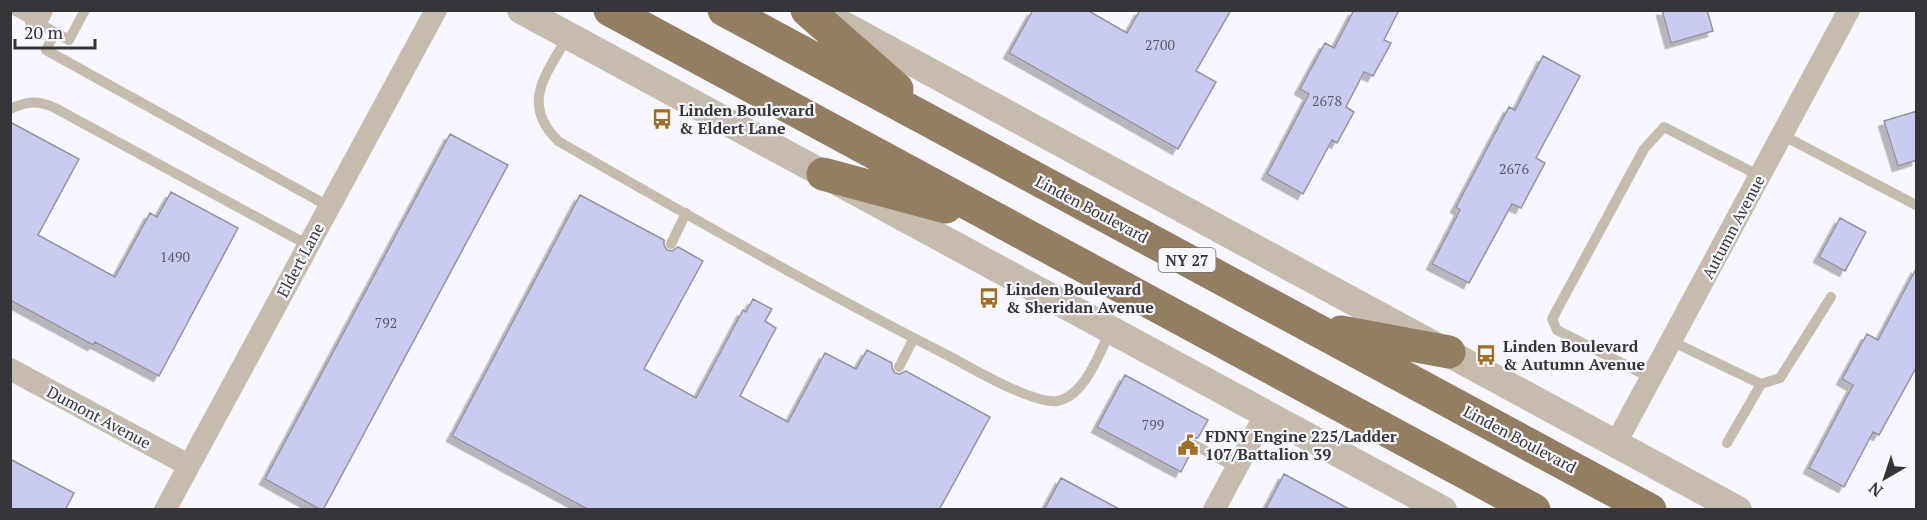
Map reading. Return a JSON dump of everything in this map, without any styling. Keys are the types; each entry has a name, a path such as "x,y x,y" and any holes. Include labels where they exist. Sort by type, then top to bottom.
{"highway":[{"path":"610,10 1534,510"},
{"name":"Linden Boulevard","path":"724,10 1650,510"},
{"path":"807,10 941,128"},
{"path":"823,174 999,221"},
{"path":"1311,327 1449,352"}],"street":[{"name":"Eldert Lane","path":"165,510 436,10"},
{"path":"521,10 1443,510"},
{"path":"817,10 1738,510"},
{"name":"Autumn Avenue","path":"1616,443 1849,10"},
{"name":"Dumont Avenue","path":"10,369 188,465"},
{"path":"1214,510 1266,413"}],"lane":[{"path":"14,10 44,22 69,40 85,10"},
{"path":"44,22 46,50 328,206"},
{"path":"568,36 538,98 543,123 558,141 882,322 1012,388 1035,398 1054,402 1075,394 1091,371 1112,330"},
{"path":"10,109 32,101 43,102 309,245"},
{"path":"1651,378 1557,330 1552,319 1562,299 1644,149 1664,127 1760,176"},
{"path":"1782,135 1917,205"},
{"path":"671,244 686,213"},
{"path":"1727,443 1761,384 1780,378 1831,297"},
{"path":"899,367 914,338"},
{"path":"1671,341 1761,384"},
{"path":"1195,446 1236,468"}],"building":[{"path":"1033,10 1087,10 1127,33 1140,10 1231,10 1196,71 1216,82 1178,149 1009,53"},
{"path":"1354,10 1399,10 1384,40 1391,43 1373,76 1364,72 1346,107 1354,112 1337,143 1332,140 1303,194 1267,174 1309,94 1300,89 1325,43 1334,48"},
{"path":"1662,10 1707,10 1713,31 1671,43"},
{"path":"1543,56 1580,76 1536,158 1545,163 1521,208 1512,204 1469,283 1432,264 1460,210 1456,207 1509,107 1515,110"},
{"path":"1917,111 1917,160 1898,166 1884,121"},
{"path":"10,122 79,159 38,235 115,277 150,213 157,217 171,192 238,228 159,376 95,342 93,345 10,300"},
{"path":"450,134 508,165 321,510 265,479"},
{"path":"580,195 664,240 667,250 672,251 678,247 703,261 644,369 696,398 743,310 746,312 753,299 772,309 765,321 776,328 740,396 788,422 825,353 856,369 867,350 892,363 895,373 900,374 906,371 990,417 939,510 589,510 452,436"},
{"path":"1840,218 1866,232 1845,271 1819,257"},
{"path":"1917,267 1917,366 1879,435 1873,432 1844,487 1809,468 1853,385 1842,379 1867,334 1878,340"},
{"path":"1125,375 1208,420 1198,438 1192,438 1188,442 1191,452 1181,472 1097,427"},
{"path":"10,459 74,493 65,510 10,510"},
{"path":"1284,474 1351,510 1265,510"},
{"path":"1061,478 1121,510 1044,510"}],"place":[{"name":"Linden Boulevard & Eldert Lane","path":"662,119"},
{"name":"Linden Boulevard & Sheridan Avenue","path":"989,298"},
{"name":"Linden Boulevard & Autumn Avenue","path":"1486,355"},
{"name":"FDNY Engine 225/Ladder 107/Battalion 39","path":"1188,445"}]}
